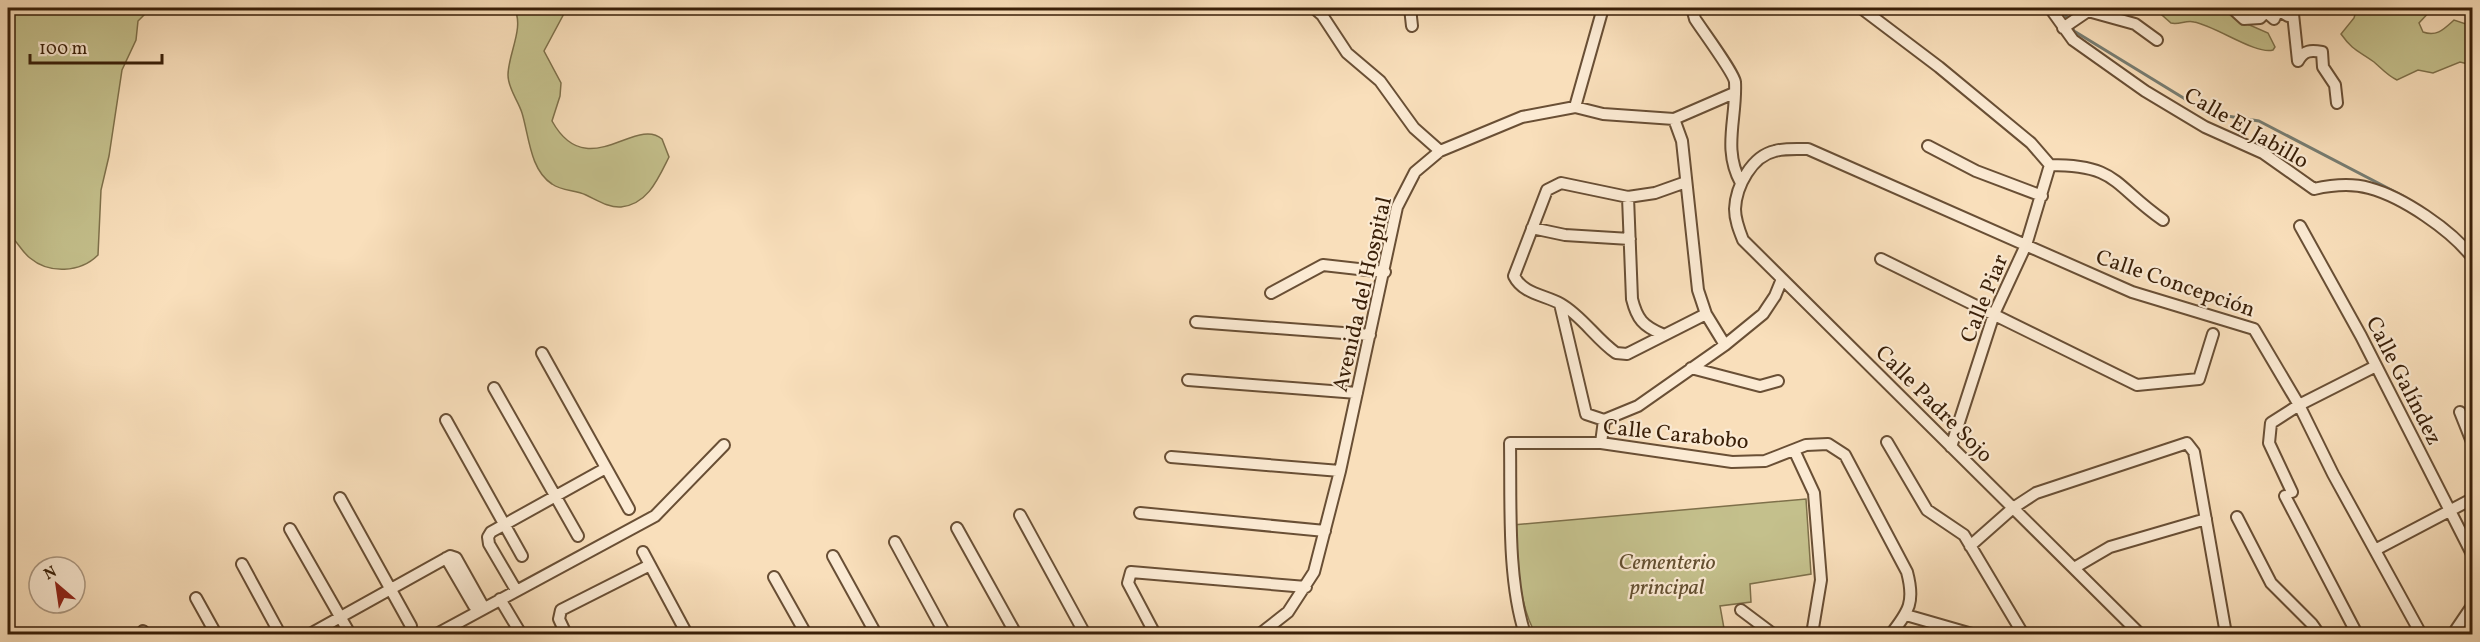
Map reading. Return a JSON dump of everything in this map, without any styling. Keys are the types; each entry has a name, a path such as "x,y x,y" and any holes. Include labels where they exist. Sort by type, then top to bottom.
{"street":[{"path":"1314,8 1323,15 1347,53 1380,81 1414,128 1440,151"},
{"path":"1410,8 1412,26"},
{"path":"1575,107 1603,8"},
{"path":"1692,8 1695,19 1735,80 1729,145 1733,169 1741,183"},
{"name":"Calle El Jabillo","path":"2050,8 2073,40 2145,90 2205,127 2263,153 2314,189 2338,184 2370,188 2406,205 2442,227 2472,257"},
{"path":"2232,8 2244,19 2260,18 2266,12 2274,19 2278,10 2288,16 2293,14 2298,61 2302,54 2312,50 2322,51 2323,67 2335,85 2337,104"},
{"path":"1866,10 2031,144 2050,165 2081,165 2101,171 2115,179 2163,220"},
{"path":"2064,27 2088,11 2135,24 2157,40"},
{"name":"Avenida del Hospital","path":"1260,634 1288,612 1314,572 1340,471 1397,207 1415,172 1440,151 1522,117 1575,107 1603,114 1674,119 1734,93"},
{"path":"1674,119 1682,141 1698,290 1706,314 1725,345"},
{"path":"1928,146 1976,171 2042,196"},
{"name":"Calle Concepción","path":"1741,183 1755,161 1774,151 1808,149 2132,292 2254,329 2299,405 2421,634"},
{"name":"Calle Piar","path":"1951,447 1994,314 2026,245 2050,165"},
{"path":"1686,182 1655,193 1629,196 1556,184 1547,189 1514,276 1517,283 1531,292 1560,303 1616,353 1627,354 1662,334 1706,314"},
{"name":"Calle Padre Sojo","path":"1741,183 1735,208 1737,224 1743,240 2140,634"},
{"path":"1629,196 1632,299 1635,314 1644,327 1662,334"},
{"name":"Calle Galíndez","path":"2300,226 2376,366 2472,554"},
{"path":"1532,228 1564,235 1630,239"},
{"path":"1881,259 2137,385 2199,379 2213,334"},
{"path":"1271,293 1323,265 1384,272"},
{"path":"1560,303 1586,414 1604,420 1638,406 1725,345 1763,314 1775,296 1782,279"},
{"path":"1196,322 1370,334"},
{"path":"543,353 629,509"},
{"path":"2357,634 2288,494 2269,443 2269,431 2271,423 2278,416 2376,366"},
{"path":"1692,368 1761,386 1778,381"},
{"path":"1188,380 1357,393"},
{"path":"494,388 578,536"},
{"path":"2460,412 2472,442"},
{"path":"446,420 522,556"},
{"path":"1601,443 1604,420"},
{"path":"1887,442 1927,510 1964,536 2023,634"},
{"name":"Calle Carabobo","path":"1525,634 1518,611 1511,517 1510,443 1601,443 1732,462 1765,461 1806,445 1828,444 1845,455 1907,572 1911,591 1906,615"},
{"path":"1970,546 2013,508 2036,493 2187,443 2194,452 2226,634"},
{"path":"437,634 655,516 724,445"},
{"path":"1794,450 1814,493 1821,580 1812,634"},
{"path":"1171,457 1340,471"},
{"path":"516,590 489,544 488,537 491,532 606,468"},
{"path":"340,498 411,626"},
{"path":"2375,550 2472,499"},
{"path":"1140,513 1325,531"},
{"path":"1020,515 1085,634"},
{"path":"2237,517 2271,583 2319,634"},
{"path":"2074,568 2110,547 2206,519"},
{"path":"957,528 1016,634"},
{"path":"290,529 350,634"},
{"path":"895,543 945,634"},
{"path":"643,552 687,634"},
{"path":"833,556 876,634"},
{"path":"310,634 446,558 481,610"},
{"path":"242,564 280,634"},
{"path":"567,634 559,619 561,610 650,565"},
{"path":"1155,634 1128,583 1131,572 1306,587"},
{"path":"774,577 806,634"},
{"path":"196,598 216,634"},
{"path":"500,599 520,634"},
{"path":"2453,634 2472,606"},
{"path":"1741,610 1773,634"},
{"path":"1891,634 1906,615 1972,634"}],"green space":[{"path":"8,8 151,8 138,21 136,40 122,70 109,156 101,190 98,255 91,261 74,268 55,269 38,263 27,255 8,234"},
{"path":"514,8 567,8 544,51 561,83 560,96 552,121 566,139 580,147 595,148 638,135 651,134 662,139 669,157 651,189 638,201 621,207 608,205 582,193 552,184 539,170 531,152 522,113 508,80 518,24"},
{"path":"2154,8 2225,8 2236,19 2268,33 2275,47 2273,50 2257,48 2194,22 2171,23"},
{"path":"2357,8 2433,8 2419,23 2423,32 2432,34 2454,20 2472,26 2472,65 2460,62 2433,73 2418,70 2397,80 2353,47 2341,34 2354,18"},
{"name":"Cementerio principal","path":"1806,499 1811,574 1750,584 1751,602 1720,606 1725,634 1536,634 1530,623 1522,597 1513,525"}],"waterway":[{"path":"2062,8 2074,31 2208,113 2259,121 2403,196"},
{"path":"2444,223 2457,234"}]}
